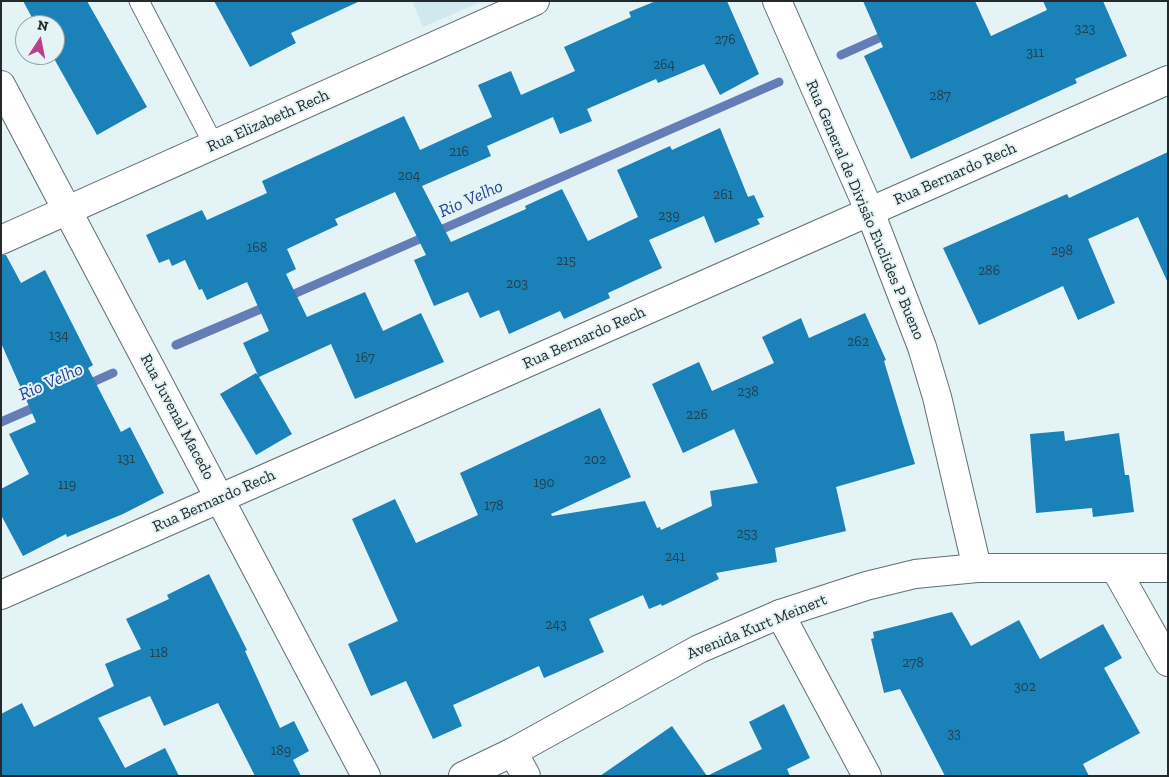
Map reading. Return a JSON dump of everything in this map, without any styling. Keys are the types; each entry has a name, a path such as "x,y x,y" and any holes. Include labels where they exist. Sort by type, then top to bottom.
{"street":[{"name":"Rua Elizabeth Rech","path":"1,240 535,1"},
{"name":"Rua General de Divisão Euclides P Bueno","path":"777,1 870,212 922,347 937,397 977,568"},
{"name":"Rua Bernardo Rech","path":"1,595 1168,80"},
{"name":"Rua Juvenal Macedo","path":"1,85 366,776"},
{"name":"Avenida Kurt Meinert","path":"463,776 514,752 699,649 780,614 866,586 915,574 977,568 1168,568"},
{"path":"1115,568 1168,662"},
{"path":"780,614 866,776"},
{"path":"502,776 514,752"},
{"path":"514,752 526,776"}],"lane":[{"path":"139,1 214,145"}],"shaded area":[{"path":"412,1 483,1 423,27"}],"building":[{"path":"23,1 87,1 147,107 97,135 58,65 65,65 65,15 31,15"},
{"path":"214,1 360,1 291,33 296,43 250,67"},
{"path":"656,1 727,1 759,74 720,95 704,64 658,83 656,79 587,109 592,121 560,134 553,117 487,146 491,156 422,186 451,242 526,209 525,206 562,189 588,241 638,217 617,170 670,146 672,150 720,128 748,197 754,195 764,217 757,219 760,224 715,243 704,216 649,240 662,268 608,293 610,298 564,319 560,311 509,334 499,310 480,318 468,292 434,306 414,260 426,255 395,192 335,219 338,225 287,249 296,269 286,274 307,317 365,292 383,331 421,313 444,362 355,399 331,344 259,377 292,434 256,455 220,394 256,373 258,375 243,343 269,331 247,282 207,300 202,289 199,290 185,260 172,266 169,259 159,263 146,235 202,210 207,220 267,193 262,181 404,116 420,150 492,117 478,85 511,71 521,95 575,71 564,47 631,17 629,12"},
{"path":"863,1 975,1 991,36 1047,10 1043,1 1103,1 1127,56 1075,79 1077,83 911,159 864,56 883,47"},
{"path":"1168,152 1168,283 1138,217 1088,239 1115,303 1078,320 1063,286 979,325 943,248 1067,194 1069,198"},
{"path":"1,255 6,255 21,283 45,270 93,365 88,368 121,432 130,427 164,493 123,514 67,537 66,534 23,556 1,515 1,489 29,474 9,434 36,422 1,343"},
{"path":"865,313 886,360 884,361 915,464 836,487 846,531 775,548 777,562 716,573 719,579 662,606 661,604 649,609 643,595 589,619 604,652 544,678 539,666 453,705 462,726 433,739 406,681 371,696 348,644 398,621 352,519 395,499 416,543 478,515 460,473 600,408 631,477 551,514 552,516 645,501 657,528 660,527 661,530 712,506 710,491 758,483 734,429 683,453 652,384 699,362 712,391 774,363 762,337 801,318 809,338"},
{"path":"1064,431 1065,441 1119,433 1125,475 1129,475 1134,512 1093,517 1092,508 1036,513 1030,434"},
{"path":"209,574 247,650 245,651 280,728 294,721 309,751 293,760 301,776 255,776 218,703 164,726 150,696 98,718 125,768 165,748 179,776 1,776 1,714 22,703 34,727 114,686 105,664 141,649 126,619 169,599 167,595"},
{"path":"952,612 971,646 1019,620 1040,659 1103,624 1122,658 1104,668 1140,733 1083,764 1089,776 945,776 900,689 884,693 871,639 874,638 873,632"},
{"path":"784,704 810,758 787,769 790,776 707,776 762,749 749,722"},
{"path":"672,726 707,776 600,776"}],"waterway":[{"name":"Rio Velho","path":"841,55 888,34"},
{"name":"Rio Velho","path":"287,297 779,82"},
{"name":"Rio Velho","path":"176,345 270,305"},
{"name":"Rio Velho","path":"84,386 113,373"},
{"name":"Rio Velho","path":"1,422 40,405"}]}
